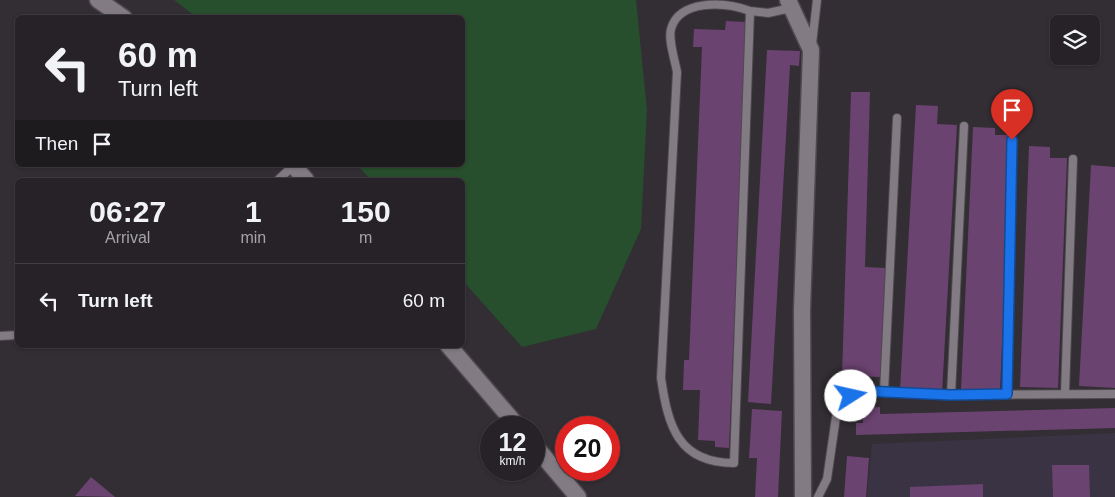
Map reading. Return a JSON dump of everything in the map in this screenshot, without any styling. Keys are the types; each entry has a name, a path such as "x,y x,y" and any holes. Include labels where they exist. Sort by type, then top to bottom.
{"street":[{"path":"98,0 120,15"},
{"path":"789,4 811,50 802,310 803,497"},
{"path":"295,167 304,178"},
{"path":"451,348 509,416"},
{"path":"545,458 578,497"}],"lane":[{"path":"811,50 817,0"},
{"path":"750,11 734,463 718,463 701,458 686,448 673,431 665,406 661,378 677,72 670,30 679,10 691,3 707,1 733,5 750,11 768,12 789,4"},
{"path":"884,392 897,118"},
{"path":"951,395 964,126"},
{"path":"1007,394 1012,140"},
{"path":"1065,393 1072,159"},
{"path":"280,178 291,167"},
{"path":"0,336 15,335"},
{"path":"818,497 827,479 836,416 841,405 851,396 865,391 951,395 1115,394"}],"shaded area":[{"path":"1115,433 1115,497 867,497 872,444"}],"green space":[{"path":"174,0 636,0 647,110 641,229 596,329 522,347 465,283 465,178 369,178 359,167 465,167 465,15 193,15"}],"building":[{"path":"726,21 747,22 729,448 715,447 715,441 698,440 700,390 683,390 684,360 689,360 702,47 693,47 694,29 725,30"},
{"path":"767,50 800,51 799,66 790,65 771,404 748,402"},
{"path":"851,92 870,92 865,267 886,268 883,377 842,376"},
{"path":"916,105 938,106 937,124 957,125 942,393 900,390"},
{"path":"973,127 995,128 995,135 1011,135 1000,391 961,389"},
{"path":"1029,146 1050,147 1050,158 1067,158 1058,388 1020,387"},
{"path":"1091,165 1115,167 1115,388 1079,386"},
{"path":"880,407 880,414 1115,408 1115,428 856,435 856,423 863,423 863,408"},
{"path":"752,409 782,411 778,497 755,497 757,458 749,458"},
{"path":"847,456 869,458 866,497 844,497"},
{"path":"1052,465 1089,465 1090,497 1053,497"},
{"path":"91,477 115,497 75,496"},
{"path":"983,484 983,497 910,497 910,487"}],"route":[{"path":"851,396 865,391 951,395 1007,394 1012,140"}]}
